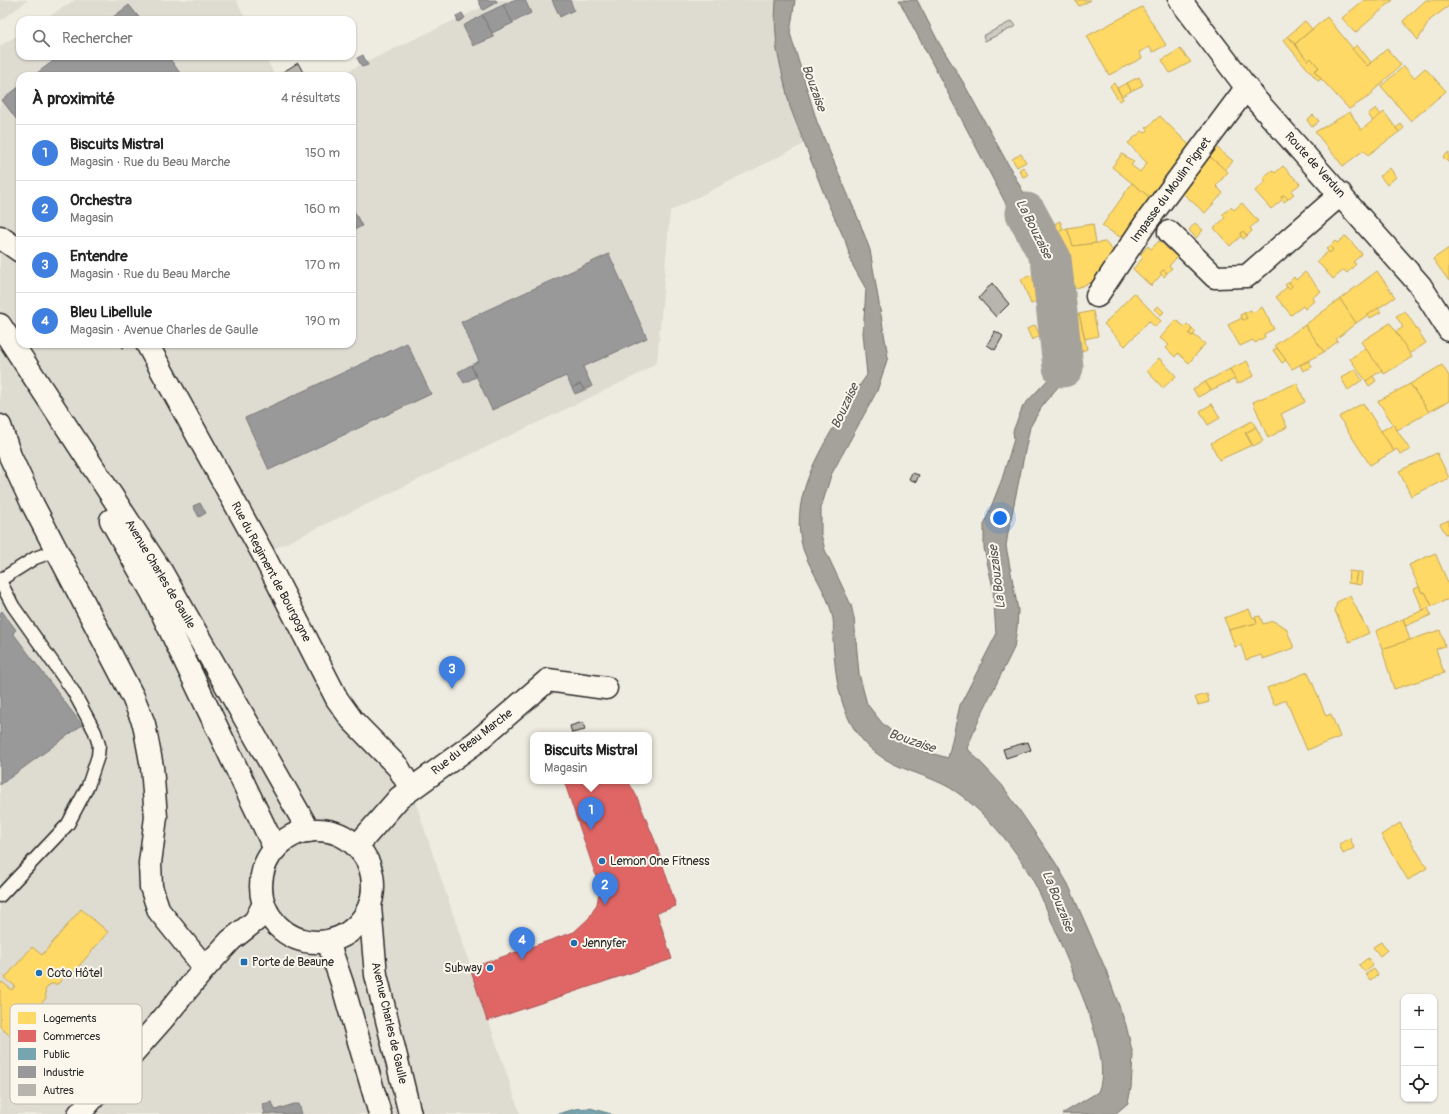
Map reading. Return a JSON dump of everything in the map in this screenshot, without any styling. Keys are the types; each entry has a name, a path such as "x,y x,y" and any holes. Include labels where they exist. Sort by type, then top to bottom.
{"main road":[{"name":"Route de Verdun","path":"1180,0 1256,100 1341,194 1420,285 1449,330"},
{"name":"Impasse du Moulin Pignet","path":"1097,296 1147,221 1247,87"},
{"path":"1169,232 1215,277 1247,276 1341,194"},
{"path":"0,237 16,248"},
{"name":"Avenue Charles de Gaulle","path":"0,325 161,571 309,831"},
{"name":"Avenue Charles de Gaulle","path":"0,347 63,436 153,594 274,849"},
{"name":"Rue du Regiment de Bourgogne","path":"149,348 263,554 337,699 352,720 398,767 411,789"},
{"path":"0,426 5,458 57,550 132,697 144,724 152,767 156,817 150,864 151,887 159,911 205,968"},
{"name":"Rue du Beau Marche","path":"357,846 399,798 475,743 548,680 606,688"},
{"name":"Avenue Charles de Gaulle","path":"370,907 360,923 346,935 328,942 312,943 296,939 282,931 271,919 264,904 261,885 264,866 274,849 290,837 309,831 326,831 343,836 357,846 366,859 372,875 373,891 370,907 376,975 410,1114"},
{"path":"142,1043 205,968 231,940 256,921 264,904"},
{"path":"328,942 342,983 380,1114"},
{"path":"79,1114 88,1104"}],"lane":[{"path":"0,896 68,824 88,786 98,756 99,745 95,732 73,691 13,606 0,580 35,558 57,550"}],"shaded area":[{"path":"0,0 28,0 0,21"},
{"path":"75,0 236,0 244,16 49,16"},
{"path":"497,0 782,0 804,144 670,211 657,362 639,374 263,554 337,699 411,789 520,1114 0,1114 0,46 16,36 16,60 267,60 273,72 16,72 16,348 356,348 356,72 345,72"},
{"path":"1012,21 1016,26 985,41 983,36"}],"water":[{"path":"776,0 795,0 790,33 817,122 870,250 888,357 877,391 831,475 821,508 821,534 825,550 851,605 854,618 859,674 867,704 882,723 903,741 920,750 948,758 960,705 996,635 993,588 984,548 984,525 1002,479 1014,439 1013,431 1023,406 1056,371 1060,360 1072,356 1066,378 1044,403 1030,427 1006,546 1018,610 1014,648 981,715 967,748 1002,785 1055,862 1068,884 1106,970 1126,1025 1133,1055 1131,1088 1128,1103 1115,1114 1062,1114 1098,1092 1101,1078 1101,1061 1098,1043 1092,1023 1078,985 1041,898 1024,865 996,828 980,811 962,796 936,781 896,765 871,749 853,727 847,716 839,691 835,665 831,610 824,592 806,558 800,532 799,516 806,484 819,454 846,406 867,375 863,333 866,289 852,264 845,240 828,204 790,107 777,51 775,19"},
{"path":"899,0 917,0 939,43 963,82 1049,239 1055,262 1042,266 1023,229 1006,204"}],"building: Logements":[{"path":"1075,0 1091,0 1079,6"},
{"path":"1364,0 1393,0 1355,33 1342,18"},
{"path":"1426,0 1449,0 1449,6 1430,20 1418,40 1403,21"},
{"path":"1142,7 1166,45 1153,52 1150,47 1139,52 1142,58 1109,75 1087,36"},
{"path":"1327,17 1367,66 1387,49 1401,65 1372,92 1373,94 1349,109 1314,71 1319,68 1311,58 1308,61 1295,44"},
{"path":"1305,21 1312,29 1295,44 1288,36"},
{"path":"1288,36 1308,61 1311,58 1319,68 1314,71 1321,79 1318,81 1283,40"},
{"path":"1357,45 1371,62 1367,66 1352,49"},
{"path":"1180,49 1191,62 1170,73 1162,60"},
{"path":"1404,66 1414,78 1425,68 1446,91 1411,121 1381,86"},
{"path":"1139,77 1143,85 1131,91 1127,83"},
{"path":"1114,83 1123,99 1119,101 1110,86"},
{"path":"1127,83 1131,91 1122,96 1117,88"},
{"path":"1376,108 1381,115 1373,121 1368,114"},
{"path":"1350,112 1361,130 1384,112 1399,132 1368,155 1364,150 1343,166 1315,132"},
{"path":"1313,115 1319,121 1312,127 1307,120"},
{"path":"1160,116 1190,146 1152,199 1112,167 1122,154 1134,162 1131,165 1140,172 1147,163 1128,143 1142,131 1145,133 1148,130 1146,128"},
{"path":"1401,124 1404,128 1399,132 1396,128"},
{"path":"1215,146 1233,161 1225,170 1208,155"},
{"path":"1449,152 1449,163 1443,157"},
{"path":"1021,154 1026,162 1017,167 1012,159"},
{"path":"1208,155 1228,172 1216,186 1223,193 1205,213 1178,189"},
{"path":"1283,166 1300,184 1291,191 1294,194 1288,199 1284,195 1281,197 1283,199 1271,209 1255,191 1266,181 1263,178 1272,170 1275,173"},
{"path":"1023,167 1028,175 1023,177 1019,170"},
{"path":"1390,168 1396,177 1387,185 1380,176"},
{"path":"1132,183 1152,199 1126,237 1122,238 1102,226"},
{"path":"1284,195 1288,199 1284,202 1281,197"},
{"path":"1242,203 1258,221 1250,228 1252,231 1247,236 1243,231 1240,234 1241,236 1230,246 1214,228 1225,218 1222,215 1231,207 1234,210"},
{"path":"1060,221 1063,229 1048,235 1045,229"},
{"path":"1195,223 1203,230 1196,238 1189,230"},
{"path":"1093,224 1096,243 1073,246 1067,228"},
{"path":"1067,228 1073,246 1105,242 1117,255 1100,279 1066,292 1048,235"},
{"path":"1243,231 1247,236 1243,239 1240,234"},
{"path":"1346,236 1362,254 1353,262 1356,264 1347,273 1344,270 1333,279 1317,261 1329,251 1330,253 1333,250 1330,246 1335,241 1337,243"},
{"path":"1159,241 1177,257 1169,266 1172,268 1167,273 1163,270 1160,273 1162,274 1151,286 1133,269 1143,258 1140,255 1148,246 1151,249"},
{"path":"1330,246 1333,250 1330,253 1326,249"},
{"path":"1449,248 1449,281 1433,259"},
{"path":"1057,266 1066,292 1031,304 1021,279"},
{"path":"1163,270 1167,273 1164,277 1160,273"},
{"path":"1377,271 1395,297 1356,323 1340,299"},
{"path":"1305,272 1321,291 1312,298 1314,301 1305,309 1303,306 1291,315 1276,297 1287,287 1289,289 1292,286 1289,282 1294,277 1296,280"},
{"path":"1289,282 1292,286 1289,289 1285,285"},
{"path":"1134,293 1161,321 1155,327 1149,321 1125,346 1104,324"},
{"path":"1340,299 1356,323 1336,339 1338,341 1324,352 1305,325"},
{"path":"1158,306 1164,312 1161,315 1154,309"},
{"path":"1262,307 1274,329 1264,334 1265,337 1255,343 1253,340 1240,346 1228,325 1242,318 1243,320 1247,318 1244,313 1251,310 1252,313"},
{"path":"1378,308 1381,312 1370,318 1368,315"},
{"path":"1058,310 1061,320 1047,325 1044,316"},
{"path":"1093,311 1098,336 1085,339 1079,314"},
{"path":"1405,311 1426,343 1409,354 1396,332 1403,327 1396,316"},
{"path":"1244,313 1247,318 1243,320 1240,315"},
{"path":"1079,314 1087,349 1060,360 1047,325"},
{"path":"1176,320 1185,327 1187,324 1192,329 1189,334 1192,336 1194,335 1205,344 1189,363 1178,353 1175,357 1166,348 1169,345 1160,338"},
{"path":"1390,323 1412,357 1384,374 1361,342"},
{"path":"1035,325 1040,336 1032,340 1027,329"},
{"path":"1305,325 1324,352 1292,369 1275,345"},
{"path":"1192,329 1196,332 1192,336 1189,334"},
{"path":"1277,348 1286,360 1282,363 1273,350"},
{"path":"1365,348 1382,370 1366,381 1350,359"},
{"path":"1159,358 1176,376 1163,388 1147,371"},
{"path":"1247,361 1254,376 1237,384 1230,369"},
{"path":"1309,361 1312,367 1303,371 1300,365"},
{"path":"1442,365 1449,376 1449,401 1429,412 1410,384"},
{"path":"1230,369 1235,379 1211,390 1205,382"},
{"path":"1355,369 1362,380 1348,390 1341,378"},
{"path":"1373,376 1376,381 1369,386 1366,381"},
{"path":"1205,382 1211,390 1198,397 1193,389"},
{"path":"1297,383 1305,402 1281,414 1287,427 1268,438 1253,402"},
{"path":"1410,384 1429,412 1397,430 1378,401"},
{"path":"1363,403 1394,451 1370,465 1339,417"},
{"path":"1212,404 1220,418 1208,425 1200,411"},
{"path":"1252,421 1256,427 1245,433 1252,445 1219,460 1211,443"},
{"path":"1393,424 1410,450 1400,454 1397,449 1394,451 1381,431"},
{"path":"1256,427 1263,441 1253,446 1246,433"},
{"path":"1437,453 1449,478 1411,496 1399,471"},
{"path":"1449,520 1449,533 1446,534 1440,524"},
{"path":"1435,553 1449,585 1449,599 1432,606 1425,592 1422,593 1409,565"},
{"path":"1349,571 1357,572 1355,584 1348,583"},
{"path":"1357,572 1362,572 1361,585 1355,584"},
{"path":"1419,587 1422,593 1425,592 1432,606 1423,610 1414,589"},
{"path":"1350,596 1369,633 1349,642 1335,611 1337,602"},
{"path":"1428,608 1431,615 1406,626 1403,619"},
{"path":"1249,609 1253,618 1255,617 1257,623 1229,630 1224,618"},
{"path":"1260,616 1263,624 1273,621 1286,628 1294,648 1263,659 1261,655 1246,660 1241,645 1235,647 1229,630 1257,623 1255,617"},
{"path":"1403,619 1410,640 1382,649 1376,631"},
{"path":"1440,630 1445,646 1436,649 1444,673 1394,689 1382,649"},
{"path":"1308,672 1326,716 1331,714 1340,737 1307,750 1286,700 1274,705 1267,688"},
{"path":"1207,694 1209,702 1198,705 1195,697"},
{"path":"1400,823 1427,868 1408,880 1381,835"},
{"path":"1350,838 1354,848 1343,854 1339,844"},
{"path":"81,909 108,932 68,979 64,976 58,984 50,984 45,990 46,998 41,1004 10,1004 10,1036 0,1027 0,984 2,982 12,990 15,986 5,978 32,947 42,955"},
{"path":"1381,942 1387,950 1380,956 1373,947"},
{"path":"1368,958 1373,966 1365,972 1359,965"},
{"path":"1374,969 1378,975 1370,980 1366,974"}],"building: Commerces":[{"path":"565,784 630,784 636,795 655,841 676,906 657,913 672,959 487,1021 470,968 574,932 589,918 597,904 599,893 596,876"}],"building: Public":[{"path":"590,1108 611,1114 558,1114 575,1109"}],"building: Industrie":[{"path":"478,0 496,0 497,2 483,10"},
{"path":"513,0 525,0 531,13 512,23 503,5"},
{"path":"552,0 570,0 574,10 560,17"},
{"path":"129,5 138,16 114,16"},
{"path":"503,5 513,23 492,33 482,15"},
{"path":"462,13 465,18 458,22 456,16"},
{"path":"482,15 494,37 473,46 463,26"},
{"path":"363,55 368,65 362,67 357,58"},
{"path":"55,60 171,60 179,72 38,72"},
{"path":"16,89 16,119 2,100"},
{"path":"356,215 362,226 356,229"},
{"path":"609,254 647,338 583,367 592,386 585,390 580,384 572,388 566,376 492,410 471,365 479,361 461,322"},
{"path":"407,343 431,394 269,470 245,418"},
{"path":"471,365 476,377 464,383 458,372"},
{"path":"580,384 585,390 575,394 572,388"},
{"path":"200,503 206,513 199,517 193,506"},
{"path":"2,611 16,630 13,633 82,725 0,785 0,613"},
{"path":"272,1102 275,1110 294,1104 299,1104 302,1114 263,1114 265,1113 262,1104"}],"building: Autres":[{"path":"298,63 303,72 283,72"},
{"path":"992,283 1009,304 996,317 979,298"},
{"path":"995,331 1003,336 995,350 987,345"},
{"path":"912,473 919,475 916,482 909,479"},
{"path":"583,722 585,730 572,732 570,726"},
{"path":"1028,742 1031,750 1006,758 1003,749"}],"waterway":[{"name":"La Bouzaise","path":"1026,213 1051,259 1063,367"}],"place":[{"name":"Entendre","path":"452,689"},
{"name":"Biscuits Mistral","path":"591,830"},
{"name":"Lemon One Fitness","path":"602,861"},
{"name":"Orchestra","path":"605,905"},
{"name":"Jennyfer","path":"574,943"},
{"name":"Bleu Libellule","path":"522,960"},
{"name":"Porte de Beaune","path":"244,962"},
{"name":"Subway","path":"490,968"},
{"name":"Coto Hôtel","path":"39,973"}],"water label":[{"name":"Bouzaise","path":"814,88"},
{"name":"Bouzaise","path":"845,406"},
{"name":"Bouzaise","path":"912,741"}]}
